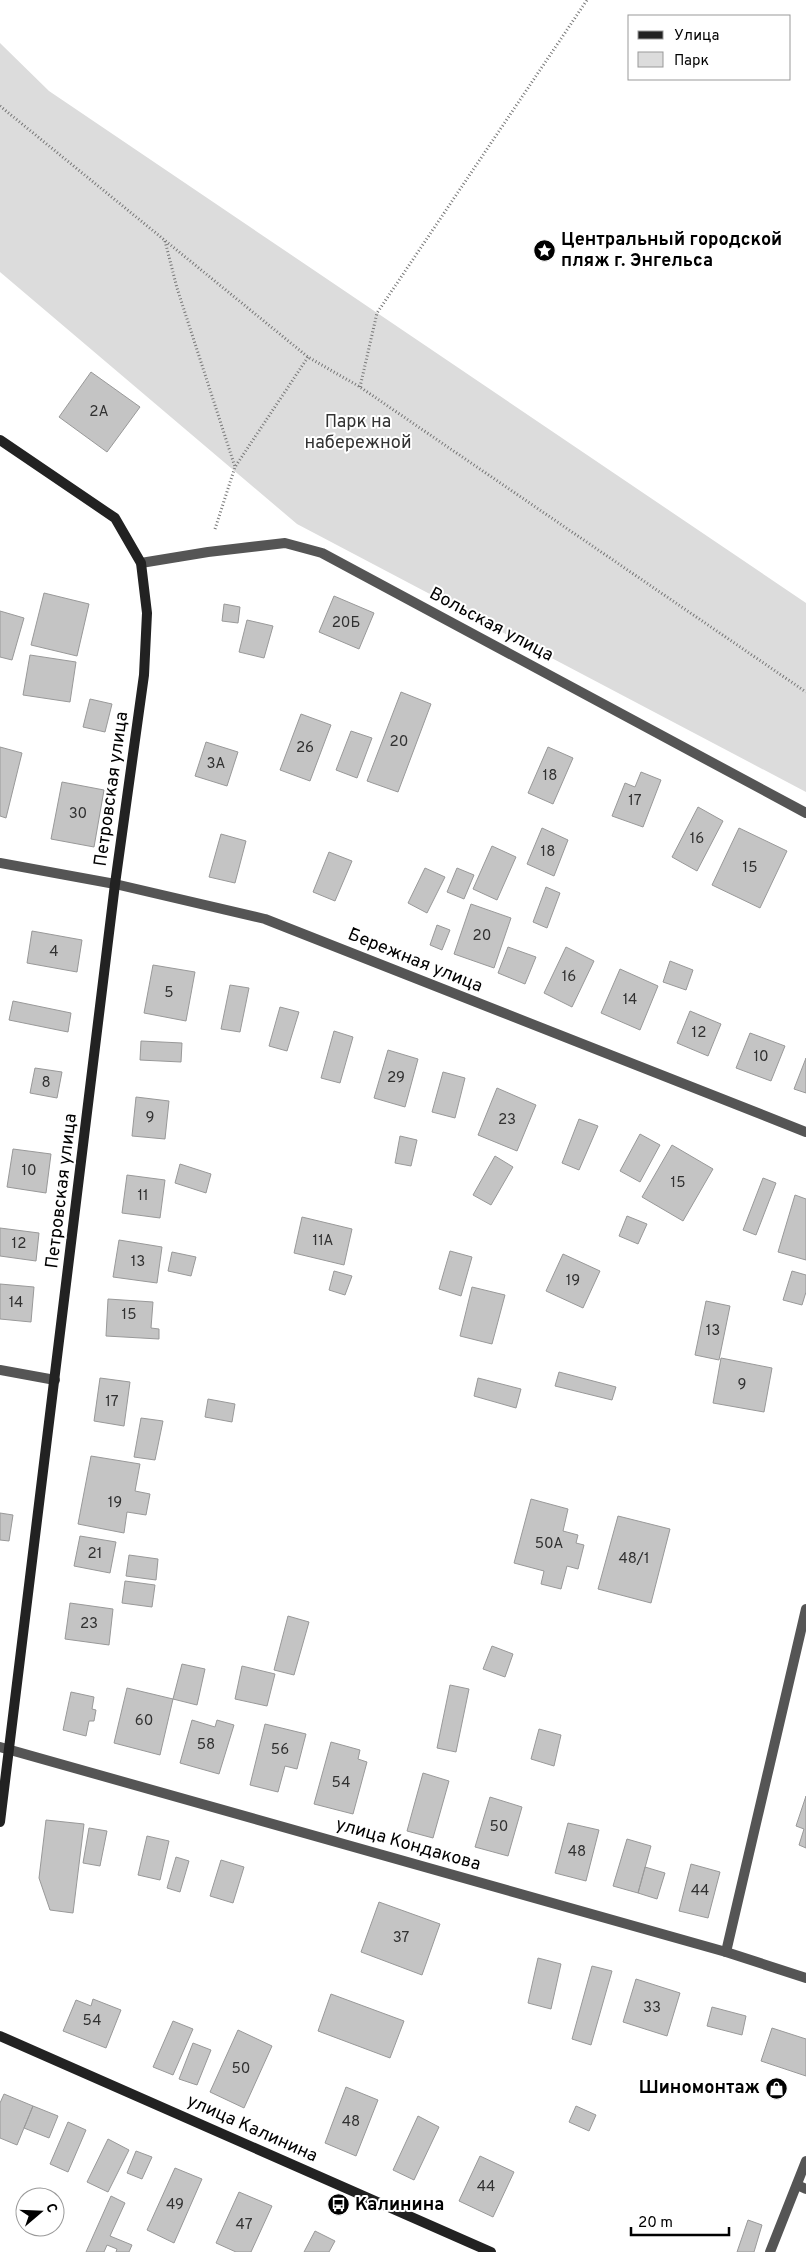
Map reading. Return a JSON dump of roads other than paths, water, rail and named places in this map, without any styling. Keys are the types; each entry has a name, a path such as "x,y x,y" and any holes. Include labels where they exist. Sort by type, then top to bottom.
{"main road":[{"path":"0,440 115,518 140,563"},
{"name":"Петровская улица","path":"0,1822 5,1748 55,1380 115,884 144,675 147,614 140,563"},
{"name":"улица Калинина","path":"0,2036 491,2252"}],"street":[{"name":"Вольская улица","path":"140,563 208,552 285,543 322,553 806,813"},
{"name":"Бережная улица","path":"0,863 115,884 265,920 806,1132"},
{"path":"0,1370 55,1380"},
{"path":"726,1952 806,1609"},
{"name":"улица Кондакова","path":"5,1748 726,1952 806,1978"},
{"path":"770,2252 801,2187 806,2160"}],"place":[{"name":"Центральный городской пляж г. Энгельса","path":"545,250"},
{"name":"Шиномонтаж","path":"776,2088"},
{"name":"Калинина","path":"339,2205"}],"park label":[{"name":"Парк на набережной","path":"358,432"}]}
